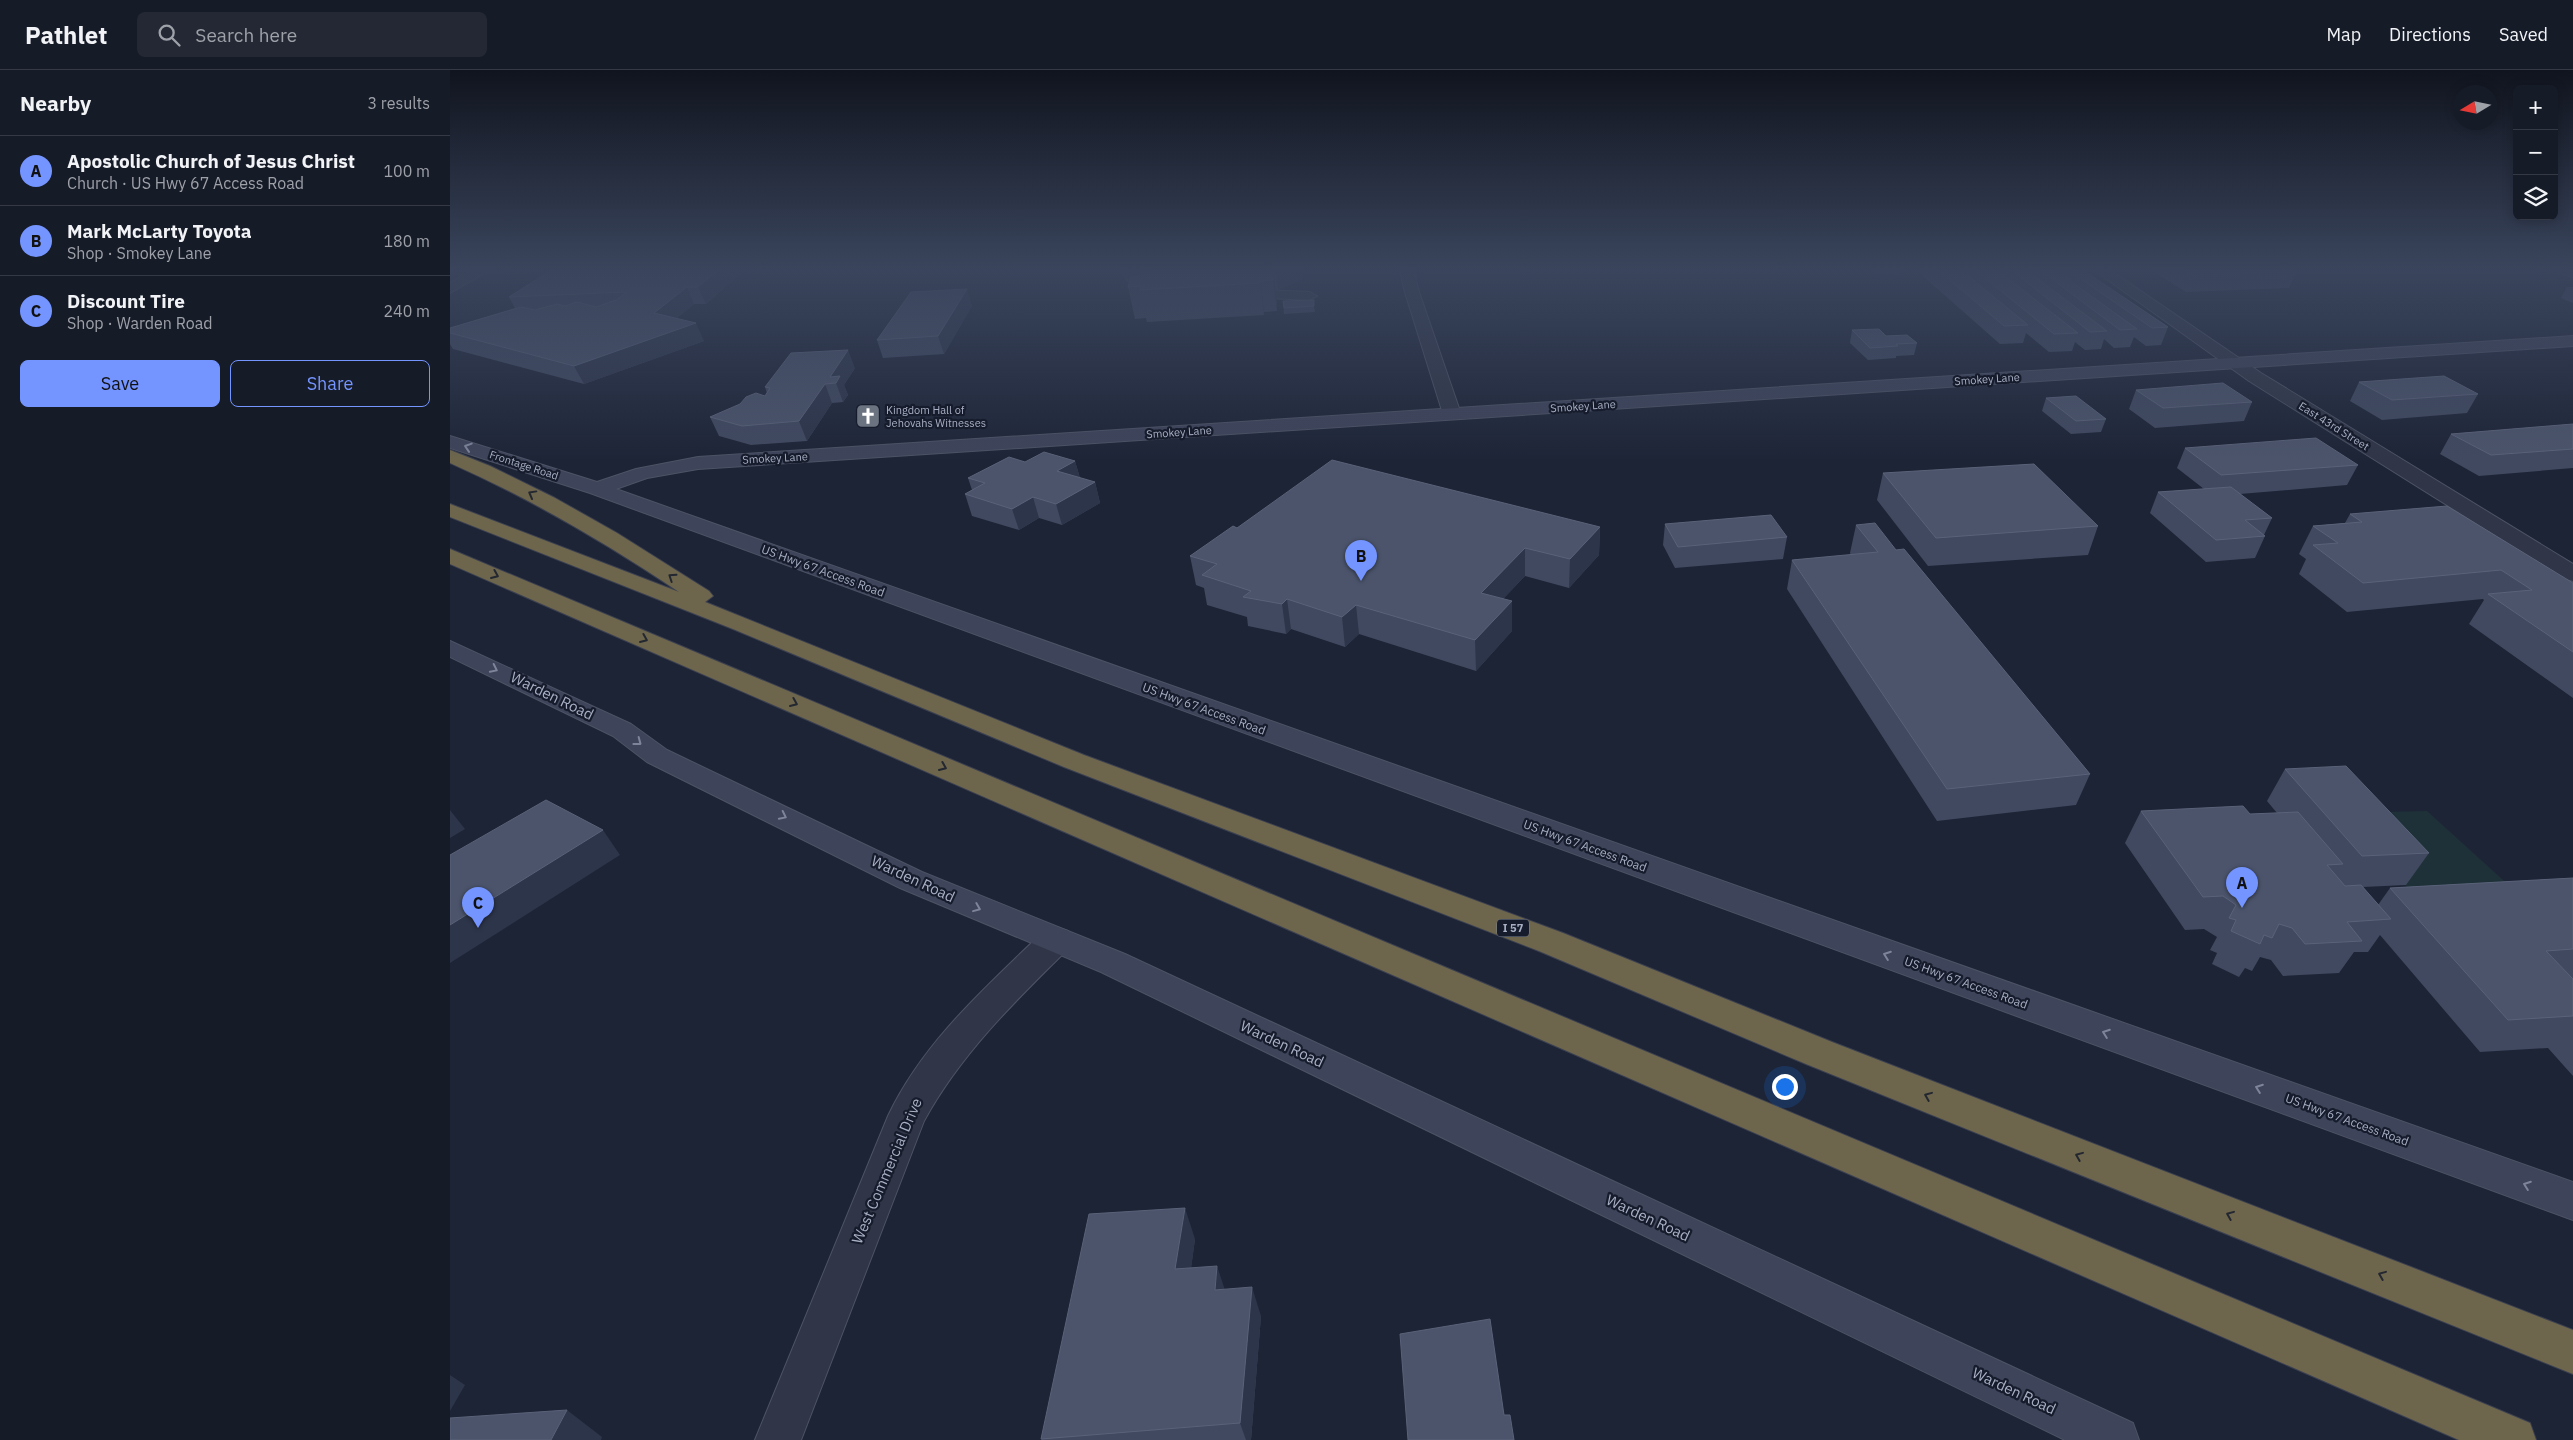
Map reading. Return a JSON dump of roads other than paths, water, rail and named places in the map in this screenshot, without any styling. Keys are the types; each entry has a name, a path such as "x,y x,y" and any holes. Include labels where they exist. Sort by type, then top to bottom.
{"highway":[{"path":"450,456 503,478 630,548 741,624"},
{"name":"I 57","path":"450,510 741,624 1074,761 1551,942 1819,1053 2573,1352"},
{"path":"450,556 2513,1440"},
{"path":"2416,1289 2573,1339"}],"main road":[{"name":"Smokey Lane","path":"597,489 643,473 698,463 2573,342"},
{"name":"Frontage Road","path":"450,442 597,489"},
{"name":"US Hwy 67 Access Road","path":"597,489 2573,1201"},
{"name":"Warden Road","path":"450,648 622,730 656,756 911,880 1122,967 2116,1440"}],"street":[{"path":"1426,334 1452,414"},
{"name":"East 43rd Street","path":"2191,334 2234,364 2573,574"},
{"name":"West Commercial Drive","path":"778,1440 904,1126 922,1086 971,1024 1056,940"}],"place":[{"name":"Kingdom Hall of Jehovahs Witnesses","path":"868,416"},
{"name":"Mark McLarty Toyota","path":"1361,581"},
{"name":"Apostolic Church of Jesus Christ","path":"2242,908"},
{"name":"Discount Tire","path":"478,928"}]}
